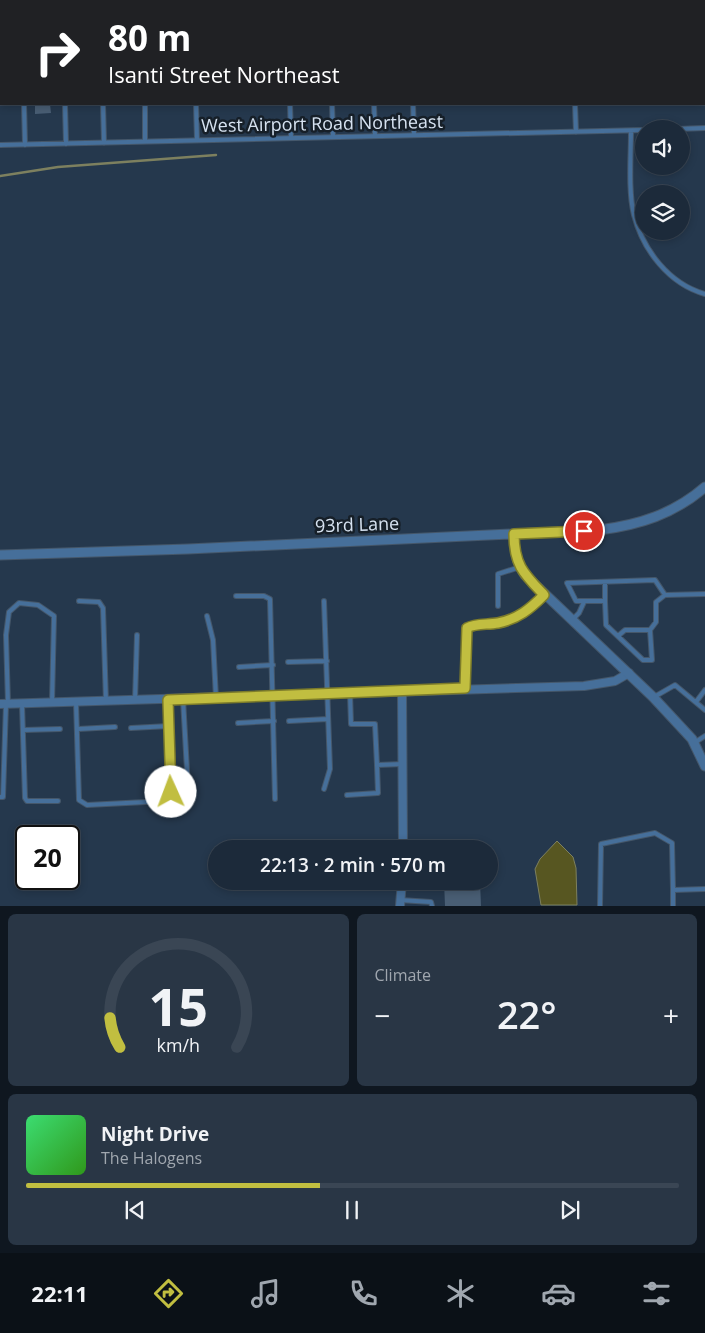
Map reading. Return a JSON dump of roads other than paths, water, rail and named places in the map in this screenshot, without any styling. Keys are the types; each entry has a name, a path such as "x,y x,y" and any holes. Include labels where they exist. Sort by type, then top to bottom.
{"street":[{"name":"93rd Lane","path":"0,555 599,530 644,522 675,508 705,487"},
{"path":"514,534 514,550 520,567 544,595 653,697 694,743 705,766"},
{"path":"5,704 168,700 465,688 584,686 615,681 629,673"},
{"path":"402,690 403,840"},
{"path":"400,903 401,890"}],"lane":[{"path":"705,86 705,94"},
{"path":"24,105 24,145"},
{"path":"64,105 66,144"},
{"path":"104,105 104,143"},
{"path":"145,105 145,141"},
{"path":"196,105 196,140"},
{"path":"290,105 291,137"},
{"path":"332,105 333,136"},
{"path":"374,105 375,136"},
{"path":"413,105 414,135"},
{"path":"575,105 576,132"},
{"path":"690,129 705,128"},
{"path":"631,130 634,214 648,250 669,274 697,292 705,294"},
{"name":"West Airport Road Northeast","path":"0,145 635,130"},
{"path":"498,606 498,574 520,567"},
{"path":"605,601 576,601 567,583 655,580 664,594"},
{"path":"605,582 606,625 643,660 652,660 650,630 656,622 656,602 664,594 705,594"},
{"path":"465,688 467,628 472,625 497,623 518,617 544,595"},
{"path":"236,596 264,596 270,599 274,696 275,799"},
{"path":"79,601 99,602 102,608 106,702"},
{"path":"324,601 330,768 324,789"},
{"path":"572,620 579,613 584,602"},
{"path":"0,798 3,797 2,734 7,674 6,635 12,606 19,603 29,603 48,610 54,616 56,623 52,670 52,703"},
{"path":"207,616 213,640 216,698"},
{"path":"618,636 626,630 650,630"},
{"path":"135,701 138,635"},
{"path":"288,662 327,660"},
{"path":"239,667 272,665"},
{"path":"0,675 7,674"},
{"path":"653,697 675,685 705,710"},
{"path":"696,702 705,690"},
{"path":"347,795 378,793 375,724 351,724 350,693"},
{"path":"183,699 189,806"},
{"path":"76,702 79,800 87,805 164,801 170,798 168,700"},
{"path":"22,704 25,798 27,801 58,801"},
{"path":"290,721 328,719"},
{"path":"238,723 274,721"},
{"path":"131,728 169,726"},
{"path":"78,729 115,727"},
{"path":"23,730 60,729"},
{"path":"694,743 705,736"},
{"path":"377,765 403,764"},
{"path":"600,906 601,844 655,833 672,843 673,906"},
{"path":"673,890 705,889"},
{"path":"400,903 431,902 432,906"}],"waterway":[{"path":"0,176 58,167 216,155"}]}
